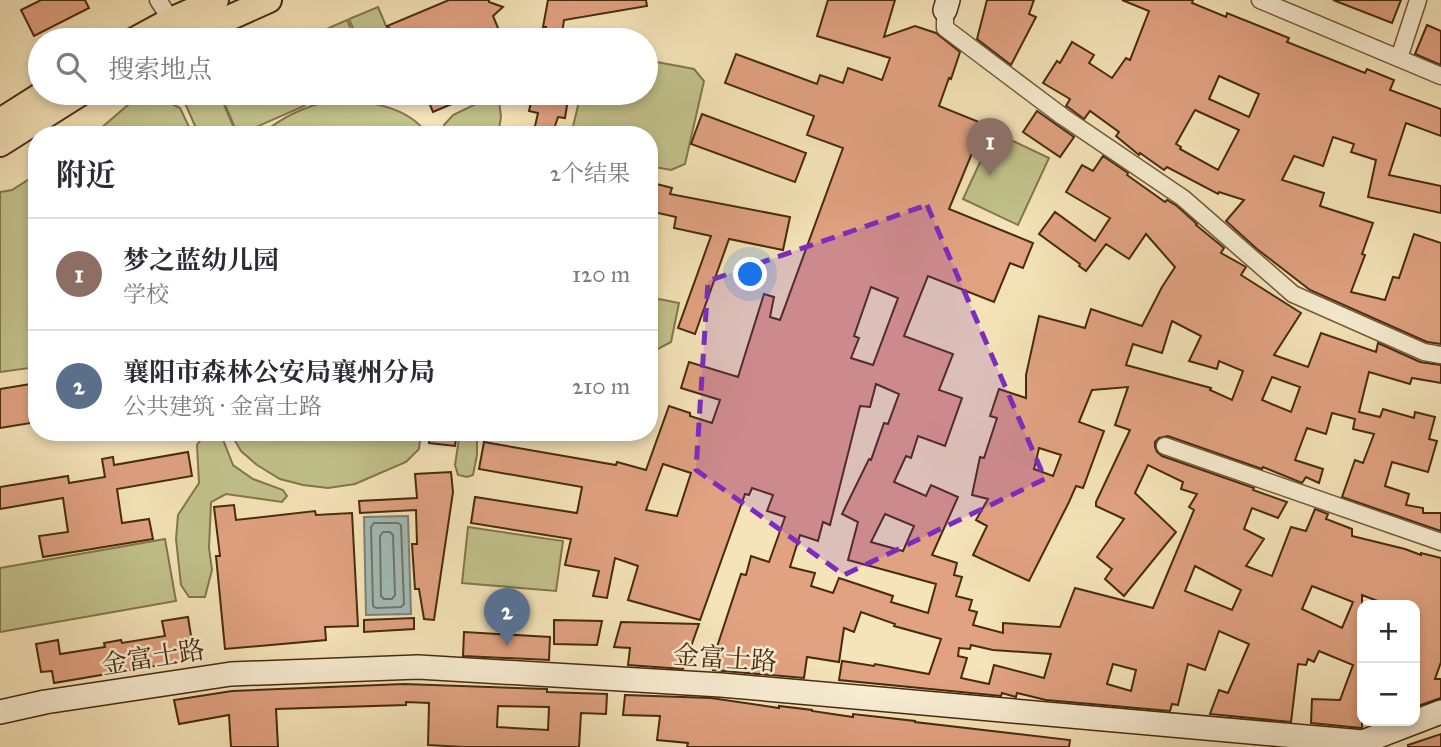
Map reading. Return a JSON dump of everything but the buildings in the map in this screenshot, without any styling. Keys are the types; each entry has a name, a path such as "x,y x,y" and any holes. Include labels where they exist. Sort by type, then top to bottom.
{"main road":[{"path":"170,20 216,0"},
{"path":"170,20 268,0"},
{"path":"0,121 28,103"},
{"path":"29,126 62,105"},
{"path":"0,144 28,126"}],"street":[{"path":"1260,0 1441,76"},
{"path":"1399,58 1419,0"},
{"path":"946,5 945,28 1062,116 1183,198 1293,294 1424,352 1441,355"},
{"path":"1165,446 1441,542"},
{"name":"金富士路","path":"0,712 45,702 232,674 418,667 721,685 1363,742 1441,712"}],"highlighted area":[{"path":"927,205 1045,479 844,575 696,470 708,281"}],"green space":[{"path":"378,7 387,28 353,28 349,19"},
{"path":"347,20 351,28 329,28"},
{"path":"658,62 694,69 704,81 685,164 671,170 658,168 658,126 573,126 578,105 658,105"},
{"path":"128,105 174,105 180,108 189,126 103,126"},
{"path":"186,105 224,105 233,126 195,126"},
{"path":"225,105 304,106 258,126 234,126"},
{"path":"376,105 398,111 421,126 272,126 312,106"},
{"path":"474,105 500,105 501,117 500,126 444,126 453,115"},
{"path":"994,132 1049,158 1018,225 963,199"},
{"path":"28,180 28,368 0,372 0,192 12,190"},
{"path":"658,299 679,303 671,342 658,349"},
{"path":"200,441 224,441 233,465 253,479 283,490 287,496 282,502 226,494 211,502 209,548 212,570 205,597 189,597 181,585 176,539 178,515 199,483 197,445"},
{"path":"235,441 420,441 419,449 406,462 355,484 328,488 280,479 241,451"},
{"path":"459,441 477,441 473,475 458,475 455,465"},
{"path":"468,527 563,541 556,591 462,583"},
{"path":"165,539 176,601 0,632 0,568"}],"water":[{"path":"408,516 411,614 366,615 364,517"}],"place":[{"name":"梦之蓝幼儿园","path":"990,176"},
{"name":"襄阳市森林公安局襄州分局","path":"507,646"}]}
